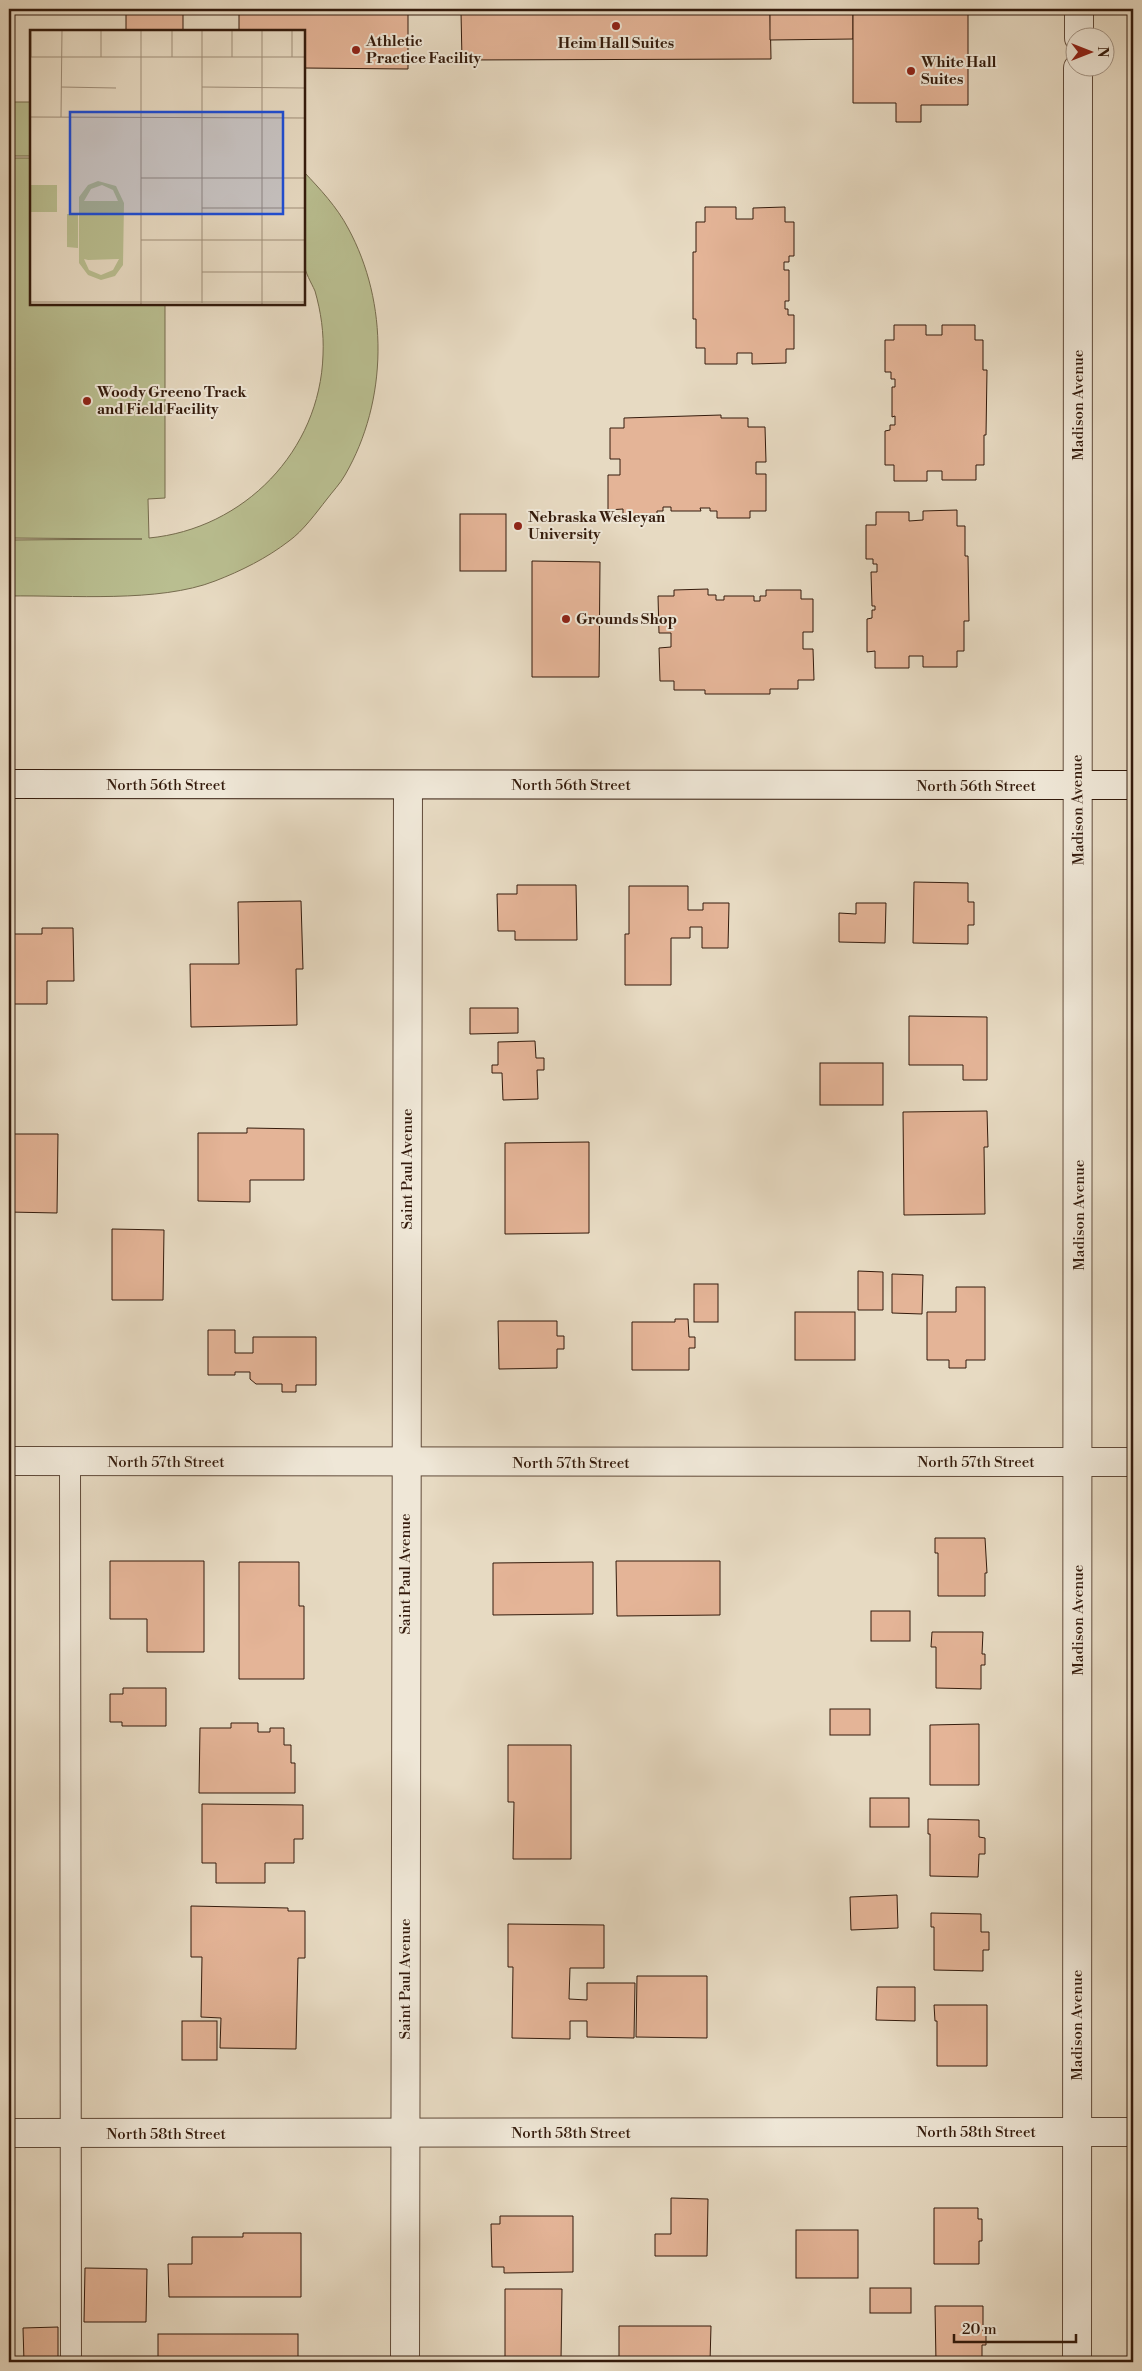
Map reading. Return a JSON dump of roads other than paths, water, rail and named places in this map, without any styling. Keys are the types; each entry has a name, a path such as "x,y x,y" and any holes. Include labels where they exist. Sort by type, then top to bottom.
{"street":[{"path":"1079,9 1079,28"},
{"name":"Madison Avenue","path":"1077,2362 1078,78"},
{"name":"North 56th Street","path":"9,784 1133,785"},
{"name":"Saint Paul Avenue","path":"405,2362 405,1463 408,785"},
{"name":"North 57th Street","path":"9,1462 1133,1462"},
{"name":"North 58th Street","path":"9,2133 1133,2132"}],"lane":[{"path":"70,1462 71,2362"}],"place":[{"name":"Heim Hall Suites","path":"616,26"},
{"name":"Athletic Practice Facility","path":"356,50"},
{"name":"White Hall Suites","path":"911,71"},
{"name":"Woody Greeno Track and Field Facility","path":"87,401"},
{"name":"Nebraska Wesleyan University","path":"518,526"},
{"name":"Grounds Shop","path":"566,619"}]}
